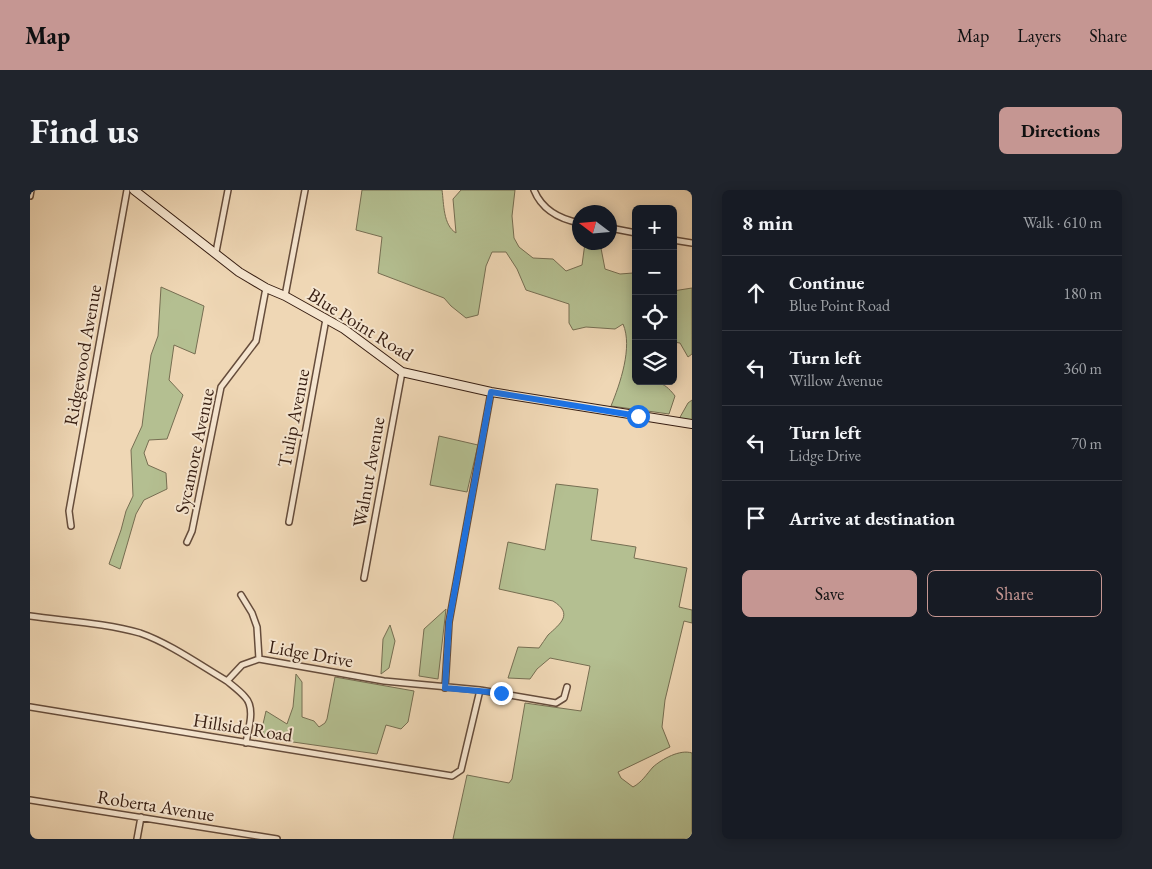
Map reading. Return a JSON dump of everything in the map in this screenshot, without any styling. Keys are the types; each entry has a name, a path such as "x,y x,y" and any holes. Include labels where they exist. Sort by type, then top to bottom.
{"street":[{"path":"30,196 31,190"},
{"name":"Ridgewood Avenue","path":"71,526 69,511 127,190"},
{"name":"Blue Point Road","path":"134,190 216,252 239,272 344,329 402,372 491,392 692,424"},
{"path":"216,252 228,190"},
{"path":"284,296 305,190"},
{"path":"534,190 539,200 553,214 572,221"},
{"path":"617,229 632,232"},
{"path":"677,241 692,243"},
{"name":"Sycamore Avenue","path":"187,542 192,532 221,387 256,341 266,288"},
{"name":"Tulip Avenue","path":"289,522 326,319"},
{"name":"Walnut Avenue","path":"364,578 402,372"},
{"path":"445,688 449,622 491,392"},
{"path":"241,596 252,613 257,627 259,659"},
{"path":"30,616 124,629 142,634 173,649 227,681 246,697 249,702 250,713 246,743"},
{"name":"Lidge Drive","path":"227,681 242,665 259,659 384,681 480,690 556,703 564,698 567,687"},
{"name":"Hillside Road","path":"30,707 452,776 461,770 480,690"},
{"name":"Roberta Avenue","path":"30,800 141,817 245,836 278,839"},
{"path":"137,839 141,817"}],"green space":[{"path":"362,190 442,190 446,220 456,233 453,199 461,190 515,190 512,216 514,238 519,247 533,258 553,259 566,271 582,265 584,250 601,250 605,269 620,274 632,273 632,385 664,385 667,387 675,396 669,414 611,406 626,354 626,333 623,324 615,329 586,327 573,330 569,323 569,304 526,290 517,269 506,252 492,252 486,266 478,315 466,318 444,298 378,273 382,237 356,230"},
{"path":"161,287 204,306 195,354 174,345 169,380 183,395 167,439 149,440 144,453 148,465 166,473 167,489 144,500 136,514 120,569 109,564 126,511 133,496 131,450 142,426 151,355 158,336"},
{"path":"692,288 692,354 688,357 680,343 677,343 677,290"},
{"path":"692,400 692,420 679,419 688,403"},
{"path":"439,436 478,445 467,492 430,485"},
{"path":"556,484 598,489 591,540 636,547 634,558 687,568 679,607 692,610 692,623 684,621 665,700 662,727 670,747 618,772 621,778 633,787 653,767 666,758 682,752 692,753 692,839 453,839 467,775 509,783 512,779 525,703 581,711 590,666 550,658 537,669 530,679 508,678 518,647 539,648 548,635 557,627 564,615 563,610 553,601 499,589 508,542 545,550"},
{"path":"446,609 438,679 419,676 424,629"},
{"path":"390,625 395,641 389,668 381,674 383,639"},
{"path":"296,674 302,682 302,717 314,721 319,727 327,719 335,677 414,691 408,722 401,729 386,725 377,754 286,741 263,735 266,711 287,724 293,707"}],"route":[{"path":"501,693 445,688 449,622 491,392 638,416"}]}
